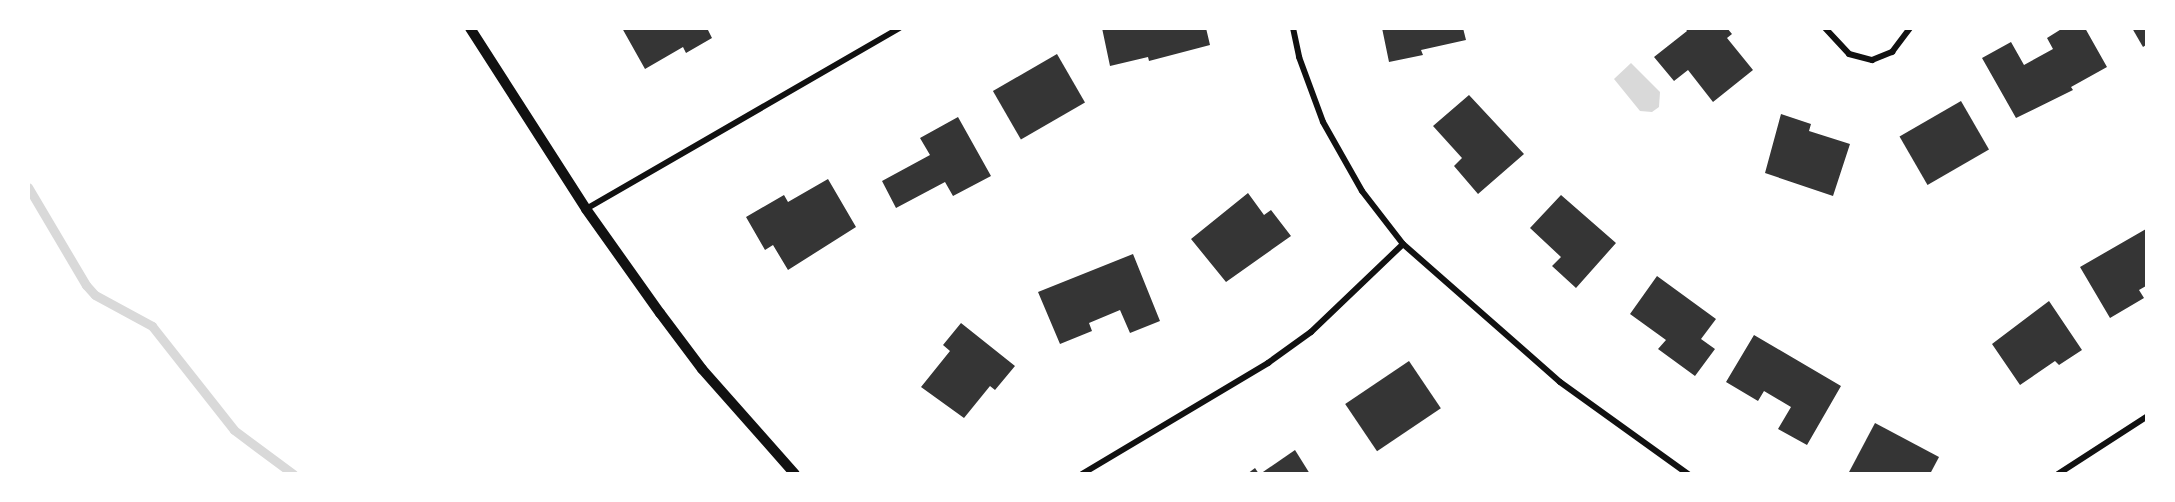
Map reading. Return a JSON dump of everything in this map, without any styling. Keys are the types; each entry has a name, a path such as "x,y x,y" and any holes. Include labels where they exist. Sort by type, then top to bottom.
{"street":[{"path":"470,28 586,209 702,369 795,474"},
{"path":"586,209 899,28"},
{"path":"1293,28 1299,57 1323,122 1362,191 1403,244 1552,375 1688,474"},
{"path":"1825,28 1849,54 1872,60 1892,52 1910,28"},
{"path":"1082,474 1268,363 1311,332 1403,244"},
{"path":"2058,474 2146,417"}],"shaded area":[{"path":"1631,63 1660,92 1659,107 1652,112 1640,111 1614,79"}],"building":[{"path":"622,28 707,28 712,38 686,53 683,47 645,69"},
{"path":"1102,28 1206,28 1210,45 1149,61 1148,57 1110,66"},
{"path":"1382,28 1463,28 1466,40 1421,50 1423,55 1389,62"},
{"path":"1685,28 1727,28 1732,34 1727,38 1753,70 1713,102 1688,70 1674,81 1654,57 1687,31"},
{"path":"2063,28 2085,28 2107,67 2071,87 2073,90 2016,118 1982,58 2011,42 2024,65 2053,49 2047,38"},
{"path":"2132,28 2146,28 2146,45 2143,47"},
{"path":"1057,54 1085,102 1021,139 993,91"},
{"path":"1469,95 1524,154 1478,194 1454,166 1462,158 1433,126"},
{"path":"1961,101 1989,149 1928,185 1900,136"},
{"path":"1781,114 1811,124 1809,131 1850,144 1833,196 1765,173"},
{"path":"958,117 991,176 953,196 945,182 896,208 882,181 930,155 920,138"},
{"path":"828,179 856,227 788,270 773,245 765,250 746,217 784,195 788,202"},
{"path":"1248,193 1264,215 1271,210 1291,236 1226,282 1191,239"},
{"path":"1561,195 1616,243 1576,288 1552,266 1561,257 1530,228"},
{"path":"2146,229 2146,286 2139,290 2144,298 2110,318 2080,267"},
{"path":"1133,254 1160,321 1130,333 1120,310 1089,323 1092,331 1060,344 1038,292"},
{"path":"1657,276 1716,319 1701,339 1715,349 1695,376 1658,349 1666,340 1630,314"},
{"path":"2049,301 2082,350 2059,365 2055,361 2020,385 1992,344"},
{"path":"961,323 1015,366 995,390 990,386 964,418 921,387 950,351 943,345"},
{"path":"1754,335 1841,386 1807,445 1778,429 1791,407 1764,391 1758,401 1726,382"},
{"path":"1409,361 1441,408 1377,451 1345,404"},
{"path":"1875,423 1939,457 1930,474 1848,474"},
{"path":"1295,450 1310,474 1260,474"},
{"path":"1255,468 1259,474 1247,474"}],"waterway":[{"path":"28,187 86,285 95,295 152,326 234,430 293,474"}]}
